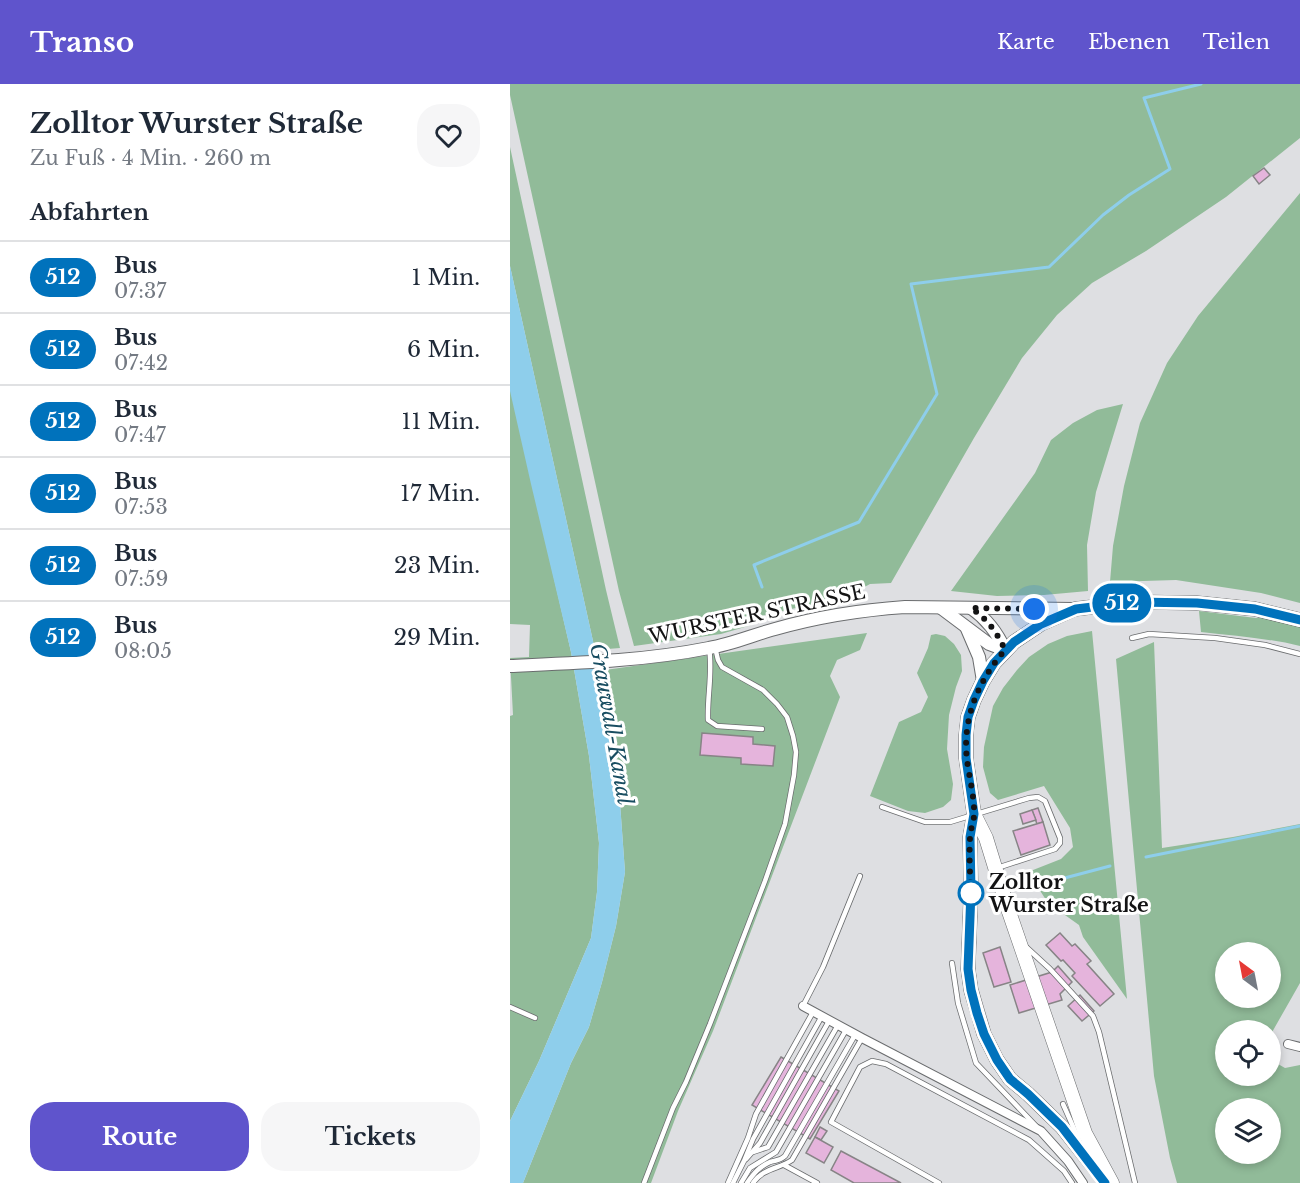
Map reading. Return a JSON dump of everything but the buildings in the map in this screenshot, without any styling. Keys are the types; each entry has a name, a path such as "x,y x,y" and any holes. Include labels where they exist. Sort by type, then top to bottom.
{"main road":[{"name":"WURSTER STRASSE","path":"510,666 668,655 712,648 776,629 854,612 904,607 1076,609 1134,602 1197,603 1255,609 1300,620"},
{"path":"941,608 989,644 1005,650"},
{"path":"971,608 992,626 1005,650"},
{"name":"WURSTER STRASSE","path":"974,814 966,758 966,735 968,717 983,681 994,663 1014,642 1041,624 1076,609"},
{"path":"967,628 979,657 983,681"},
{"path":"974,814 986,838 1018,940 1085,1133 1112,1183"},
{"path":"974,814 970,837 971,891 968,969 971,990 984,1034 1010,1079 1062,1127 1106,1183"}],"street":[{"path":"803,1006 1041,1131 1068,1161 1083,1183"},
{"path":"1288,1044 1300,1047"}],"lane":[{"path":"1132,638 1149,634 1215,638 1265,645 1300,654"},
{"path":"712,648 708,720 717,726 762,729"},
{"path":"644,1183 673,1107 710,1024 765,881 785,824 796,752 787,717 777,704 763,690 722,667 712,648"},
{"path":"882,807 925,822 950,822 1038,797 1045,801 1060,843 1055,849 995,869"},
{"path":"803,1006 823,967 860,876"},
{"path":"1018,940 1050,969 1093,1016 1099,1032 1135,1183"},
{"path":"952,963 958,1003 976,1062 1041,1131"},
{"path":"510,1007 535,1018"},
{"path":"744,1161 753,1152 830,1021"},
{"path":"753,1152 768,1147 830,1021"},
{"path":"733,1183 753,1138 830,1021"},
{"path":"728,1183 756,1114 830,1021"},
{"path":"741,1183 750,1168 776,1152 830,1021"},
{"path":"753,1183 765,1171 792,1160 859,1036"},
{"path":"747,1183 761,1167 781,1160 785,1156 859,1036"},
{"path":"939,1183 831,1122 860,1067 872,1060 886,1064 1029,1140 1064,1171 1072,1183"},
{"path":"1063,1104 1086,1157"},
{"path":"784,1165 817,1183"}],"green space":[{"path":"510,84 1300,84 1300,138 1226,197 1146,251 1092,283 1057,315 1022,358 891,583 870,584 848,596 761,616 755,624 721,634 634,646 619,591 510,95"},
{"path":"510,147 620,648 595,650 510,266"},
{"path":"1300,193 1300,603 1261,593 1176,580 1110,582 1113,546 1124,486 1140,423 1167,363 1198,316"},
{"path":"510,387 571,652 589,756 599,843 597,892 591,938 539,1061 510,1121 510,716 513,715 510,658 529,657 530,625 510,624"},
{"path":"1123,404 1096,492 1087,545 1088,591 997,596 951,591 1035,473 1051,440 1073,423 1097,410"},
{"path":"1199,611 1263,617 1300,625 1300,646 1201,632"},
{"path":"1092,631 1127,999 1083,937 1079,925 1048,903 1028,872 1061,859 1073,847 1070,828 1044,786 998,800 990,793 983,767 984,747 993,706 1017,670 1029,657 1048,644 1067,636"},
{"path":"867,633 860,650 837,660 830,676 840,697 713,1031 678,1111 651,1183 523,1183 571,1063 589,1027 616,926 625,872 620,803 598,671"},
{"path":"931,635 945,636 954,644 961,655 962,671 949,715 947,749 953,784 951,800 943,807 925,813 908,811 870,796 899,722 921,712 928,697 917,673"},
{"path":"1154,642 1162,848 1300,824 1300,983 1279,1020 1215,1020 1215,1086 1281,1086 1281,1066 1285,1068 1300,1065 1300,1183 1177,1183 1154,1076 1116,659"}],"water":[{"path":"510,266 595,650 620,803 625,872 616,926 589,1027 571,1063 523,1183 510,1183 510,1121 539,1061 591,938 597,892 599,843 589,756 571,652 510,391"}],"waterway":[{"path":"762,587 754,565 859,522 937,394 911,284 1049,267 1103,215 1170,169 1144,98 1201,84"},
{"path":"1146,857 1300,826"},
{"path":"1042,884 1110,866"}],"bus line":[{"name":"512","path":"1105,1183 1062,1127 1010,1079 984,1034 977,1013 968,969 971,891 970,837 974,814 966,758 968,717 983,681 1005,650 1041,624 1076,609 1134,602 1197,603 1255,609 1300,620"}],"place":[{"name":"Zolltor Wurster Straße","path":"971,893"}],"route":[{"path":"971,893 970,837 974,814 966,758 968,717 988,672 1005,650 992,626 971,608 1034,609"}],"water label":[{"name":"Grauwall-Kanal","path":"611,724"}]}
